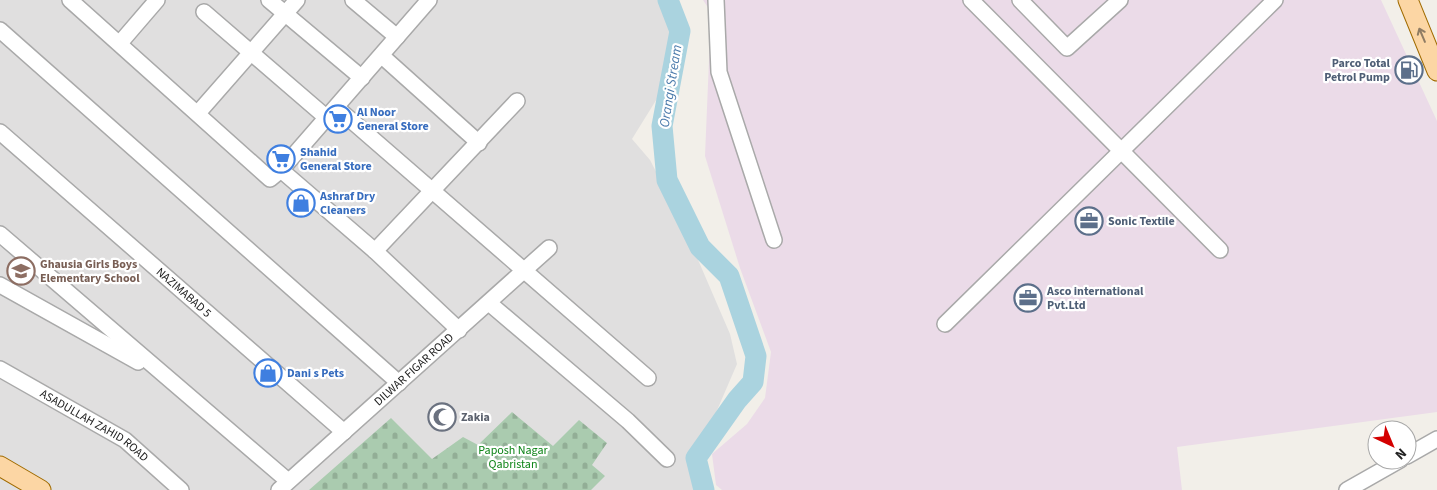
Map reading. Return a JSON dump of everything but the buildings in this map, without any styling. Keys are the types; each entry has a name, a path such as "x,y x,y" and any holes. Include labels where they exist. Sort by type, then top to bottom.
{"main road":[{"path":"1408,0 1437,71"},
{"path":"0,466 41,490"}],"street":[{"path":"70,0 270,179 281,170 332,113 429,0"},
{"path":"269,0 362,78"},
{"path":"198,113 297,0"},
{"path":"353,0 397,37"},
{"path":"716,0 719,72 774,240"},
{"path":"971,0 1220,250"},
{"path":"1020,0 1067,48 1120,0"},
{"path":"945,324 1275,0"},
{"path":"120,43 155,1"},
{"path":"204,12 251,52 433,191 648,378"},
{"path":"0,30 399,383"},
{"path":"382,56 479,143"},
{"path":"375,251 518,101"},
{"name":"NAZIMABAD 5","path":"0,132 344,432"},
{"path":"281,170 375,251 459,330"},
{"path":"0,234 163,376 283,486"},
{"name":"DILWAR FIGAR ROAD","path":"283,486 524,272 548,248"},
{"path":"0,286 163,376"},
{"path":"489,303 628,421 667,459"},
{"name":"ASADULLAH ZAHID ROAD","path":"0,369 125,440 181,490"},
{"path":"1417,450 1437,439"},
{"path":"1347,490 1382,470"}],"shaded area":[{"path":"0,0 673,0 678,34 663,89 632,139 650,160 680,218 730,334 737,364 705,438 697,472 708,490 0,490"},
{"path":"703,0 1381,0 1437,121 1437,412 1177,447 1182,490 722,490 716,485 712,454 747,424 765,398 771,352 740,268 705,156 711,12"}],"green space":[{"name":"Paposh Nagar Qabristan","path":"512,412 553,446 579,420 607,443 592,465 605,476 591,490 309,490 391,418 432,459 463,437 478,445"}],"waterway":[{"name":"Orangi Stream","path":"668,0 680,31 662,126 667,180 700,247 729,276 756,356 753,382 737,400 696,458 704,490"}],"place":[{"name":"Parco Total Petrol Pump","path":"1409,70"},
{"name":"Al Noor General Store","path":"338,119"},
{"name":"Shahid General Store","path":"281,159"},
{"name":"Ashraf Dry Cleaners","path":"301,203"},
{"name":"Sonic Textile","path":"1089,221"},
{"name":"Ghausia Girls Boys Elementary School","path":"21,271"},
{"name":"Asco international Pvt.Ltd","path":"1028,298"},
{"name":"Dani s Pets","path":"268,373"},
{"name":"Zakia","path":"442,417"}]}
